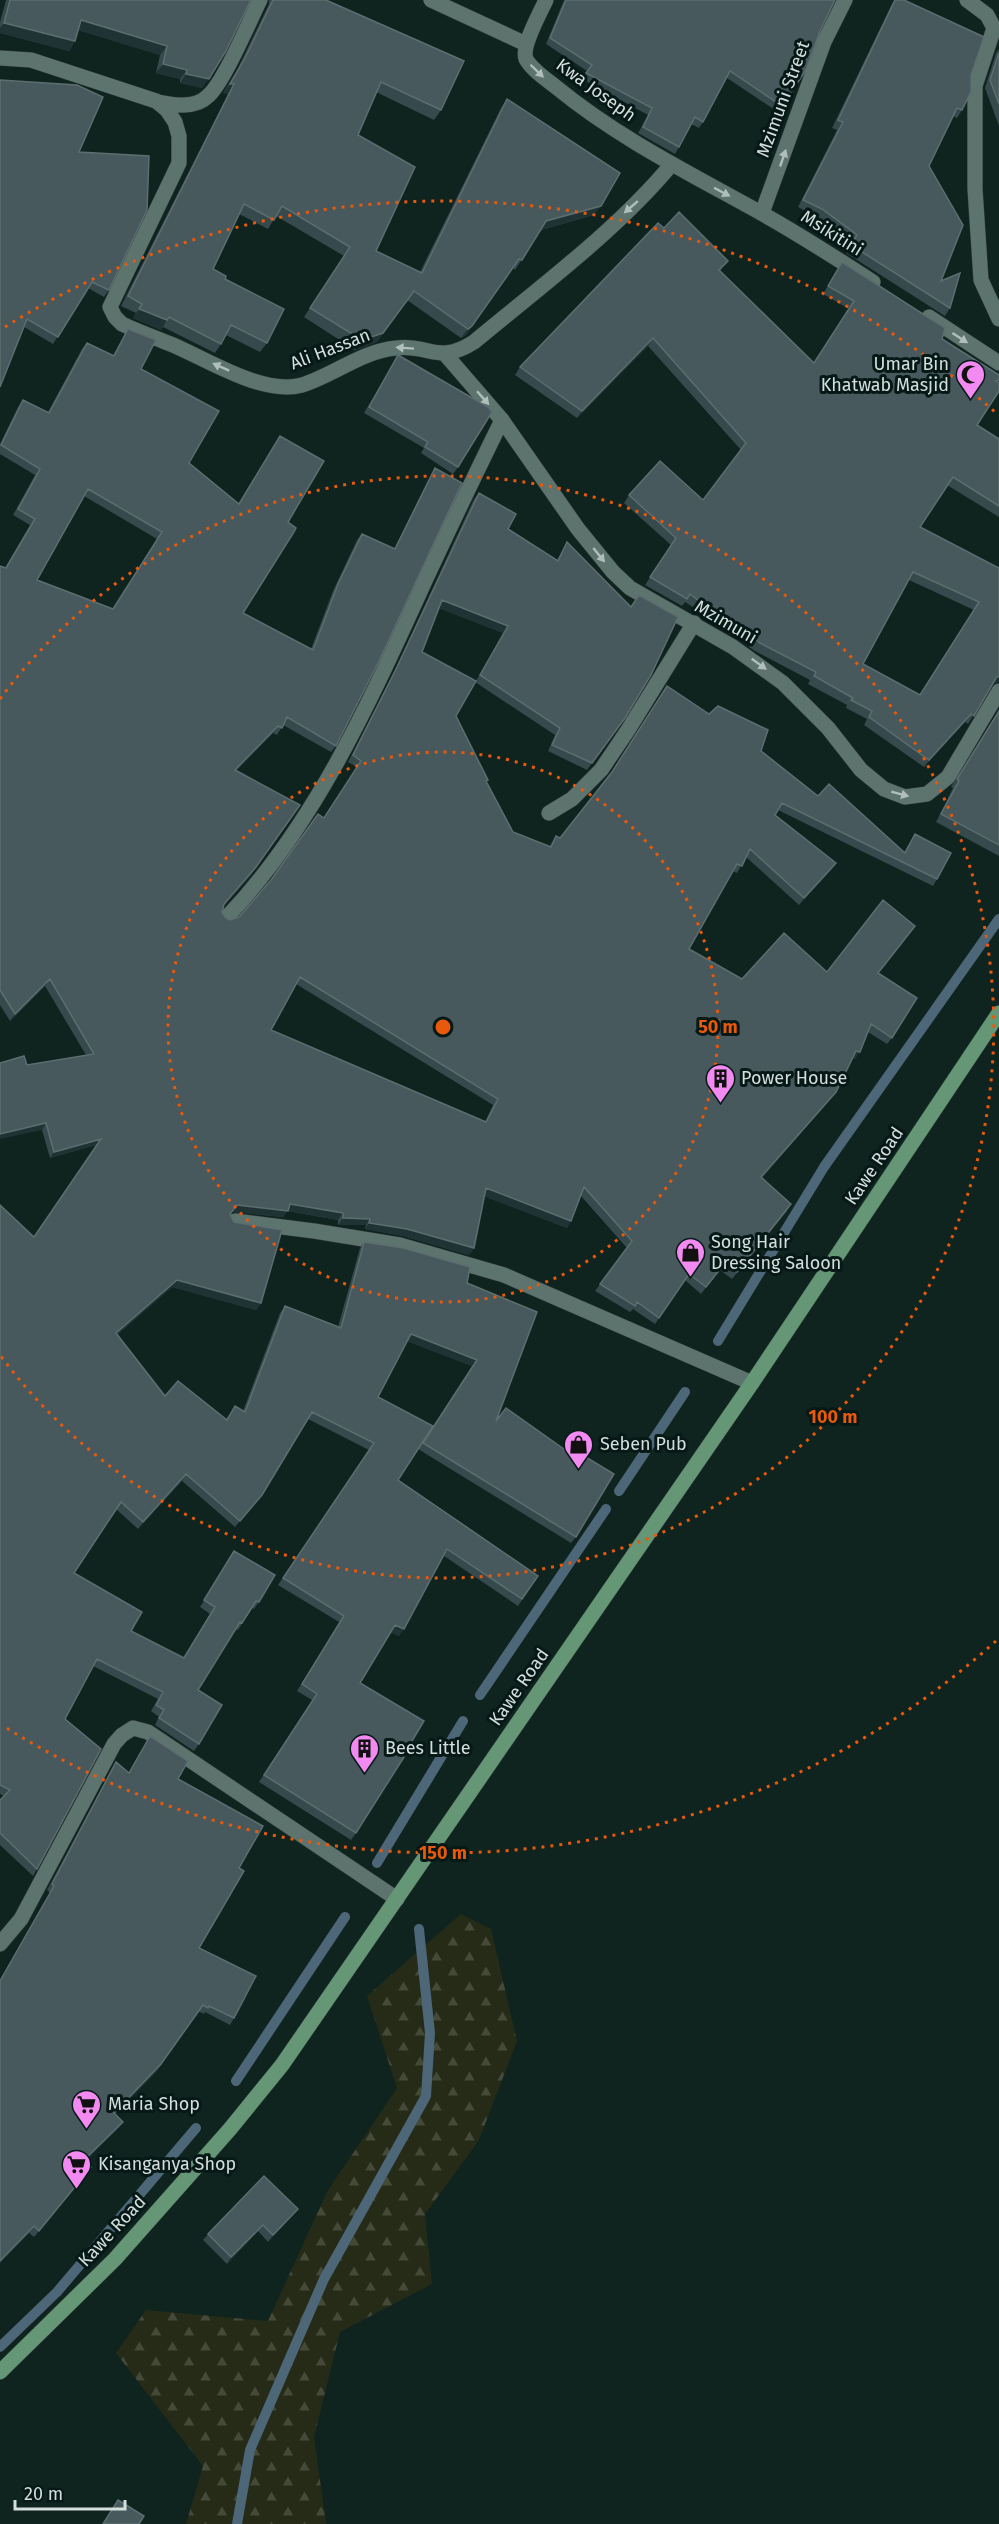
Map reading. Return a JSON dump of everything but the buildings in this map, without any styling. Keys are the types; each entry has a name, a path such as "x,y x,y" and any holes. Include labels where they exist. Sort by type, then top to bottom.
{"main road":[{"name":"Kawe Road","path":"0,2372 115,2259 230,2129 282,2065 752,1383 999,1013"}],"street":[{"path":"0,58 31,60 156,101 177,105 193,104 208,97 219,81 260,0"},
{"path":"431,0 526,44 546,0"},
{"name":"Mzimuni Street","path":"762,213 824,42 845,0"},
{"path":"967,0 987,15 994,28 975,86 975,189 981,280 999,318"},
{"name":"Kwa Joseph","path":"526,44 525,57 547,80 578,105 671,165"},
{"name":"Ali Hassan","path":"156,101 167,110 175,122 179,135 179,163 110,307 122,324 240,376 272,386 301,385 379,351 396,347 445,354"},
{"path":"445,354 461,350 491,327 647,194 671,165"},
{"name":"Msikitini","path":"671,165 762,213 882,288"},
{"path":"912,306 999,363"},
{"name":"Mzimuni","path":"445,354 502,420 578,529 613,572 630,588 671,613 694,623 757,662 783,683 828,728 861,771 884,789 905,798 927,794 948,777 999,691"},
{"path":"227,917 257,885 289,840 354,731 502,420"},
{"path":"549,813 572,800 601,770 694,623"},
{"path":"235,1221 399,1245 504,1275 752,1383"},
{"path":"0,1944 21,1919 114,1744 133,1728 148,1732 166,1743 397,1899"}],"green space":[{"path":"461,1914 491,1929 517,2041 479,2140 425,2214 432,2284 340,2332 314,2437 326,2524 186,2524 203,2466 116,2353 146,2310 268,2321 327,2192 397,2088 367,1996"}],"waterway":[{"path":"718,1341 824,1167 999,919"},
{"path":"619,1491 685,1392"},
{"path":"480,1695 606,1509"},
{"path":"377,1863 463,1721"},
{"path":"236,2081 345,1917"},
{"path":"237,2524 250,2450 324,2279 426,2096 430,2033 419,1929"},
{"path":"0,2347 57,2292 196,2128"}],"place":[{"name":"Umar Bin Khatwab Masjid","path":"970,400"},
{"name":"Power House","path":"720,1104"},
{"name":"Song Hair Dressing Saloon","path":"690,1278"},
{"name":"Seben Pub","path":"579,1470"},
{"name":"Bees Little","path":"364,1774"},
{"name":"Maria Shop","path":"87,2130"},
{"name":"Kisanganya Shop","path":"77,2190"}]}
